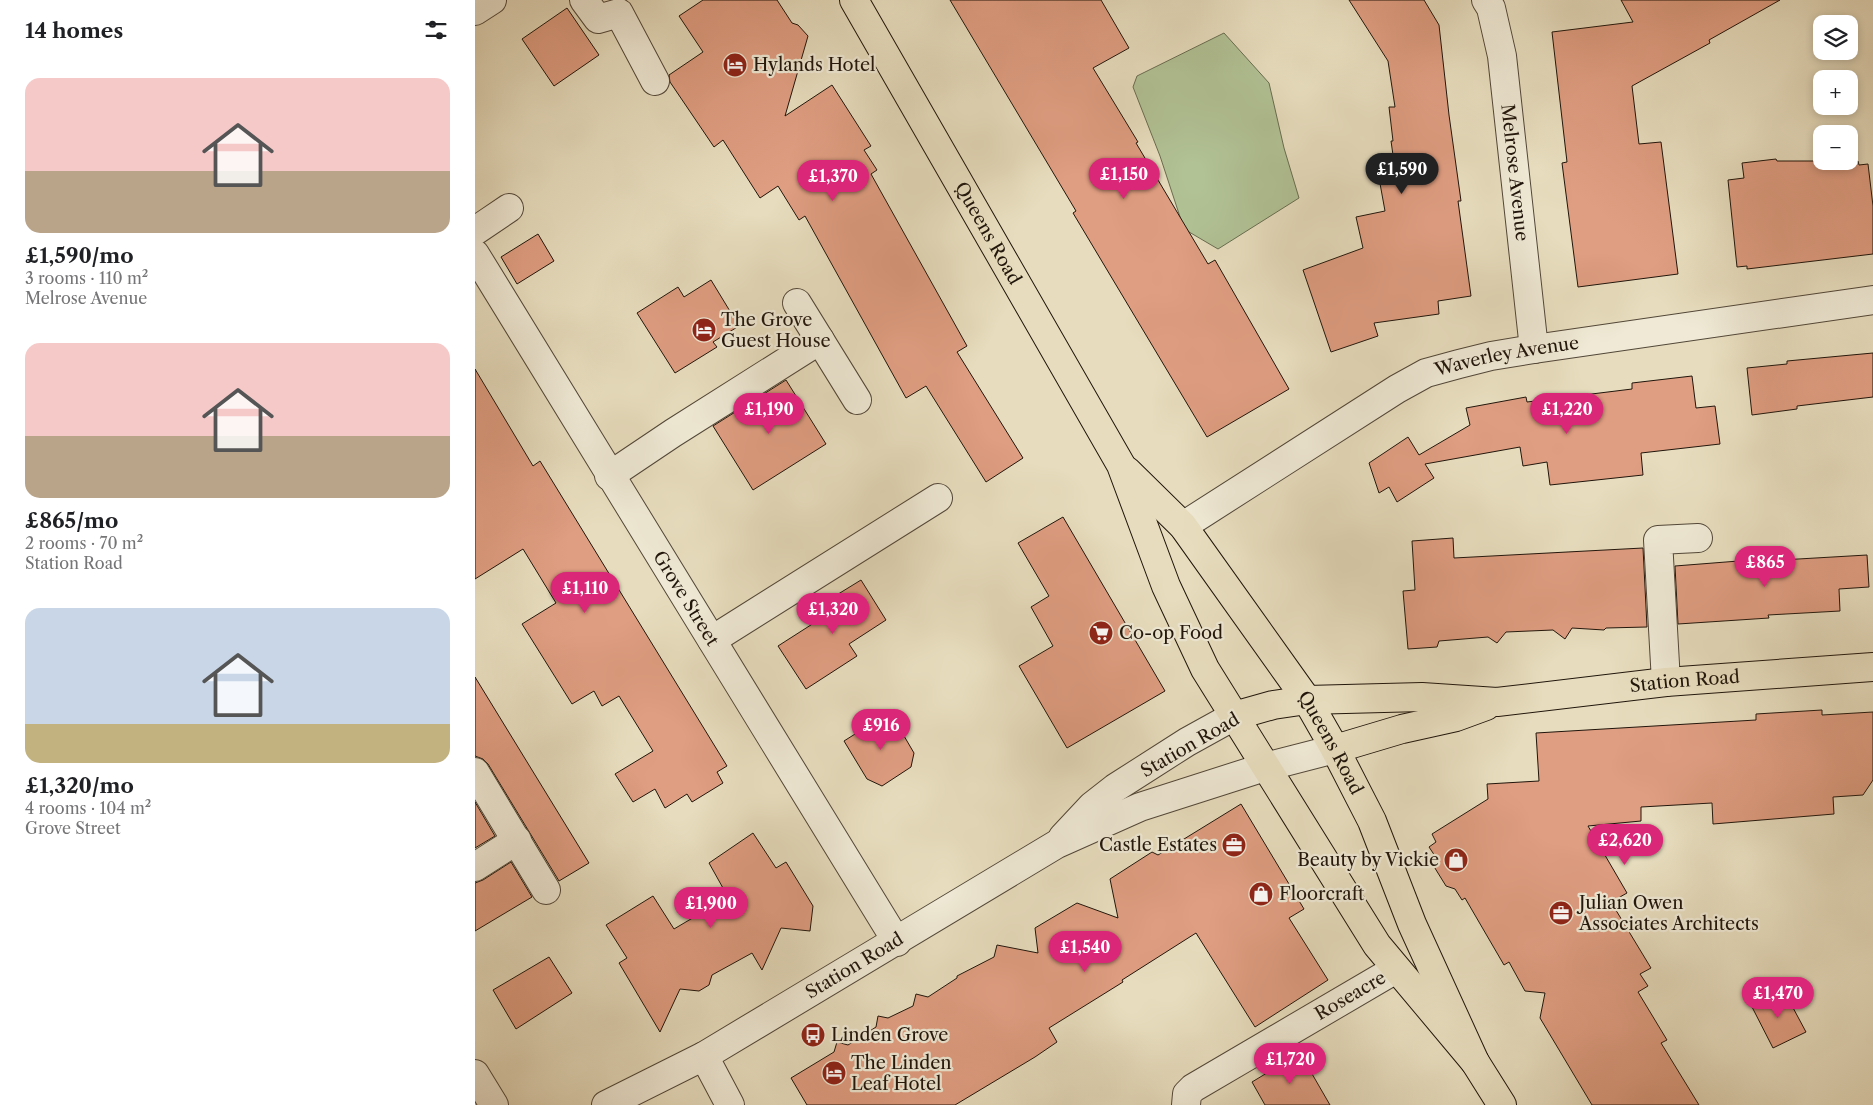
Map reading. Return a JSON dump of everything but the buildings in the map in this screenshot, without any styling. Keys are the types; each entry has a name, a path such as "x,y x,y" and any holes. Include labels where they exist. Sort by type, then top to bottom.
{"main road":[{"name":"Queens Road","path":"854,0 1121,465 1166,586 1205,669 1377,945 1475,1062"},
{"name":"Queens Road","path":"1121,465 1183,526 1307,700 1372,821 1412,924 1475,1062 1502,1105"},
{"name":"Station Road","path":"1234,716 1273,705 1307,700 1422,697 1497,702 1667,682 1873,667"},
{"name":"Station Road","path":"1335,749 1402,728 1456,717 1497,702"}],"street":[{"path":"475,11 492,0"},
{"path":"584,0 598,19 619,13 655,81"},
{"name":"Melrose Avenue","path":"1494,3 1534,348"},
{"path":"475,231 509,208"},
{"name":"Grove Street","path":"475,254 609,476 897,942"},
{"name":"Waverley Avenue","path":"1183,526 1397,389 1426,373 1491,356 1534,348 1873,300"},
{"path":"797,303 857,400"},
{"path":"609,476 820,340"},
{"path":"712,640 938,498"},
{"path":"1667,682 1657,540 1698,538"},
{"name":"Station Road","path":"1057,844 1092,806 1115,788 1187,742 1234,716"},
{"name":"Station Road","path":"606,1105 705,1056 1057,844 1140,807 1265,767 1335,749"},
{"path":"475,772 546,890"},
{"path":"475,867 517,840"},
{"name":"Roseacre","path":"1186,1105 1187,1094 1193,1088 1360,988 1396,969"},
{"path":"705,1056 730,1105"},
{"path":"475,1074 494,1105"}],"green space":[{"path":"1224,33 1269,83 1284,148 1299,198 1218,249 1184,229 1160,156 1133,87 1137,76"}],"place":[{"name":"Hylands Hotel","path":"735,65"},
{"name":"The Grove Guest House","path":"704,330"},
{"name":"Co-op Food","path":"1101,633"},
{"name":"Castle Estates","path":"1234,845"},
{"name":"Beauty by Vickie","path":"1456,860"},
{"name":"Floorcraft","path":"1261,894"},
{"name":"Julian Owen Associates Architects","path":"1561,913"},
{"name":"Linden Grove","path":"813,1035"},
{"name":"The Linden Leaf Hotel","path":"834,1073"}]}
